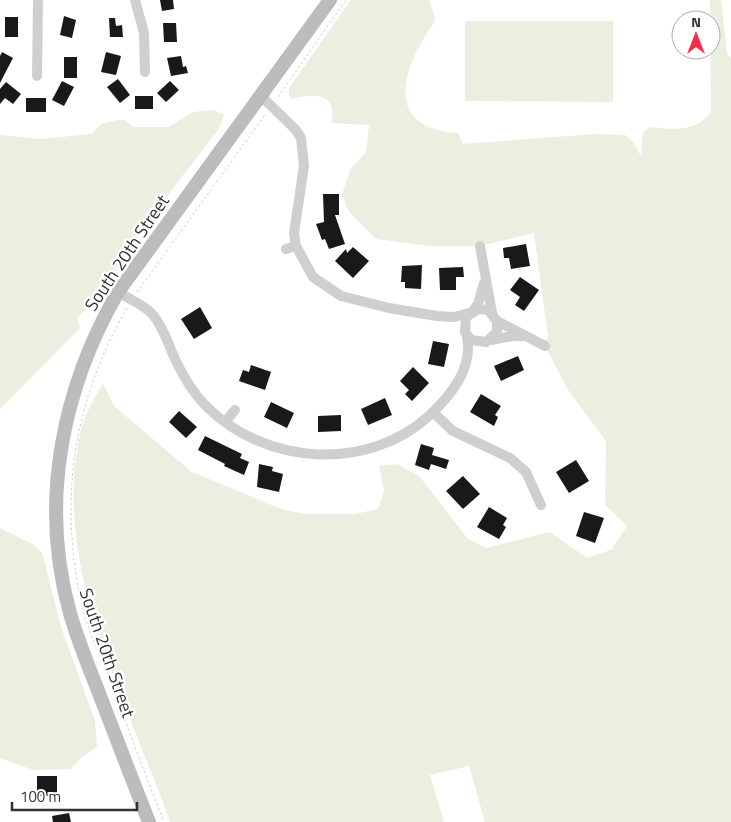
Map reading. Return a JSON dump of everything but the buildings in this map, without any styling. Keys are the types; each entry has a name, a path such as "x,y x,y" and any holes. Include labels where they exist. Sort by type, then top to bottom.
{"main road":[{"name":"South 20th Street","path":"148,822 69,611 59,553 56,521 59,455 70,405 92,342 118,292 267,100 330,0"}],"street":[{"path":"37,76 38,0"},
{"path":"135,0 144,33 144,72"},
{"path":"267,100 301,138 304,166 291,247 313,277 341,296 437,316 454,317 483,309 525,336 545,346"},
{"path":"118,292 152,313 162,327 175,359 190,387 207,407 249,438 268,446 304,455 327,455 371,448 397,438 421,423 454,387 467,364 497,332 495,317 484,277 480,246"},
{"path":"467,364 469,348 464,322 482,293 484,277"},
{"path":"437,316 476,342 512,336 525,336"},
{"path":"226,421 235,410"},
{"path":"433,412 453,431 510,458 526,472 541,506"}],"path":[{"path":"164,822 84,612 73,558 71,483 77,437 87,394 108,342 131,300 267,100 346,0"}],"shaded area":[{"path":"351,0 429,0 436,20 415,56 408,74 405,91 408,107 417,119 433,129 458,133 463,144 595,134 625,135 633,142 641,156 643,132 649,127 675,129 691,127 705,119 711,112 711,60 721,60 721,10 710,10 710,0 721,0 727,54 731,58 731,822 485,822 469,766 430,775 444,822 170,822 97,631 84,582 76,532 74,482 81,430 103,383 114,406 192,472 281,509 305,514 355,514 378,509 384,491 379,466 398,464 420,477 468,539 486,548 550,532 587,558 611,550 627,526 605,505 606,441 568,390 545,346 548,336 534,233 480,246 429,246 376,239 349,212 342,194 351,169 366,152 369,125 331,123 332,113 328,101 316,96 292,99 289,95 289,88"},
{"path":"465,21 613,21 613,102 465,101"},
{"path":"212,110 224,114 220,127 142,229 96,299 77,318 80,328 0,409 0,135 41,139 91,134 101,124 117,120 124,120 133,127 168,127 193,112"},
{"path":"0,528 32,544 42,552 61,627 95,721 97,747 83,756 71,769 33,770 0,758"}]}
